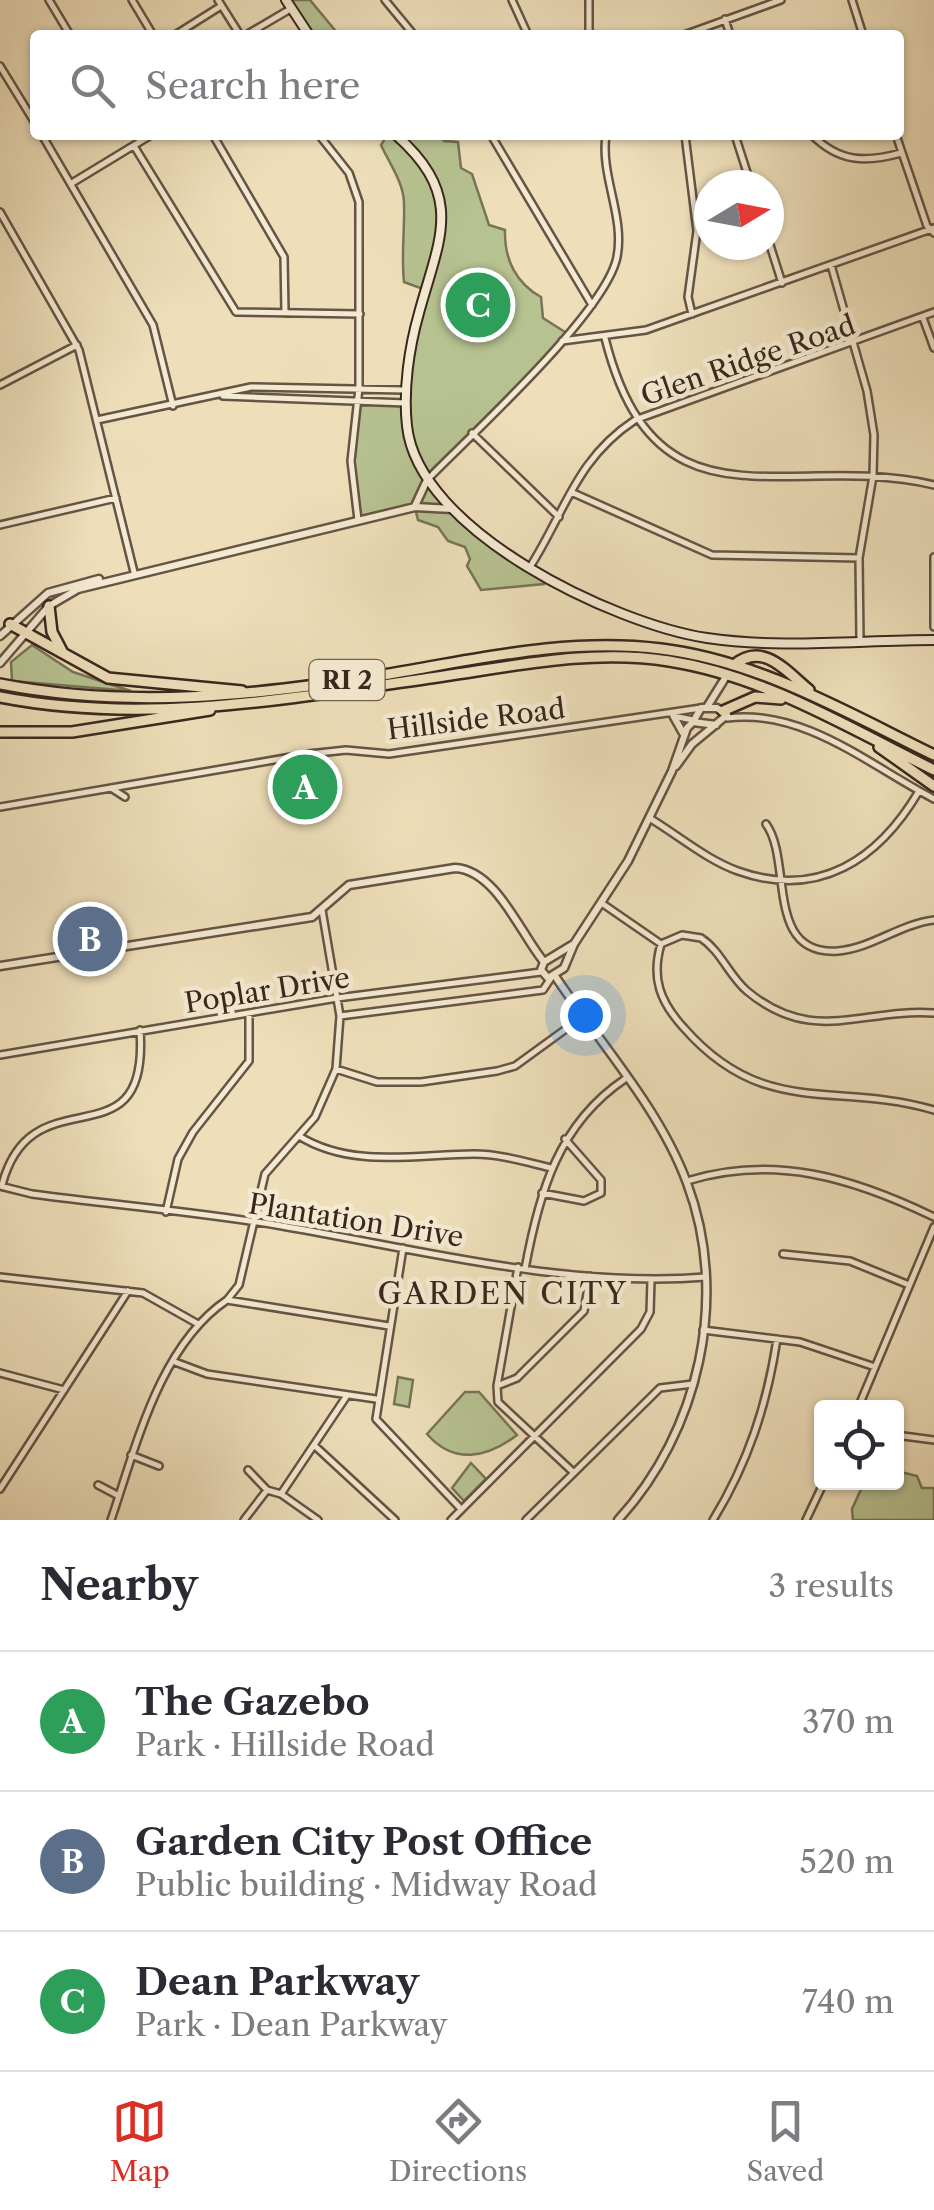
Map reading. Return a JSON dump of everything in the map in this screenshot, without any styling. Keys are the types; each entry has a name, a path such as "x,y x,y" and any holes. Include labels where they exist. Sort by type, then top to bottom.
{"main road":[{"path":"289,4 306,30"},
{"path":"400,140 431,180 443,227 418,317 406,403 409,440 427,480 452,509 494,547 530,568 642,620 702,637 934,640"},
{"path":"49,606 52,632 66,657"},
{"path":"10,624 66,657 117,680 260,692"},
{"name":"RI 2","path":"0,684 124,699 260,692 560,648 644,647 731,669 822,701 934,755"},
{"path":"731,669 751,655 768,658 822,701"},
{"name":"RI 2","path":"0,697 100,710 240,704 580,657 651,659 731,669 934,770"},
{"path":"725,714 755,696 798,704"},
{"path":"0,732 84,731 240,704"},
{"path":"868,738 934,786"}],"street":[{"path":"48,0 67,30"},
{"path":"132,0 150,30"},
{"path":"385,0 410,30"},
{"path":"512,0 526,30"},
{"path":"588,30 589,0"},
{"path":"697,30 781,0"},
{"path":"852,0 861,30"},
{"path":"182,30 220,3 239,30"},
{"path":"250,30 289,4"},
{"path":"725,19 728,30"},
{"path":"0,66 30,114"},
{"path":"45,140 154,324 172,406"},
{"path":"72,183 143,140"},
{"path":"215,140 284,256 285,313"},
{"path":"324,140 349,173 360,202 359,388 352,468 358,520"},
{"path":"494,140 592,305"},
{"path":"415,507 427,480 562,341 609,284 618,255 604,140"},
{"path":"686,140 697,231 688,297 692,314"},
{"path":"737,140 746,170"},
{"path":"817,140 829,152 854,160 901,153"},
{"path":"562,341 605,338 692,314 933,230 897,140"},
{"path":"134,146 236,312 360,314"},
{"path":"0,212 77,345 134,572"},
{"path":"775,260 782,283"},
{"path":"831,265 871,414 874,476 861,525 860,640"},
{"name":"Glen Ridge Road","path":"530,568 594,452 635,420 934,312"},
{"path":"922,318 934,348"},
{"path":"605,338 621,392 649,437 722,474 874,476 934,485"},
{"path":"0,385 77,345"},
{"path":"97,420 252,387 408,390"},
{"path":"220,396 406,403"},
{"path":"472,434 559,518"},
{"path":"570,492 712,555 859,558"},
{"path":"0,525 116,498"},
{"path":"0,636 56,589 415,507 452,509"},
{"path":"934,557 934,627"},
{"path":"0,663 49,606 110,578"},
{"path":"555,976 651,819 684,735 731,669"},
{"path":"704,708 797,723 934,799"},
{"name":"Hillside Road","path":"0,807 313,753 346,750 389,754 704,708"},
{"path":"672,771 692,744 725,714"},
{"path":"672,715 684,735"},
{"name":"Hillside Road","path":"672,715 693,721"},
{"path":"693,721 716,725"},
{"path":"108,787 125,797"},
{"path":"651,819 736,870 780,880 841,870 864,857 889,836 919,791"},
{"path":"766,824 779,850 780,880 789,922 804,940 823,950 846,950 905,926 934,920"},
{"path":"0,966 312,917 349,885 455,868 477,872 546,961 557,964 555,976"},
{"path":"602,904 661,944"},
{"path":"111,1520 148,1408 199,1324 239,1285 265,1174 315,1117 336,1069 340,1016 322,910"},
{"path":"661,944 682,935 702,938 744,989 775,1010 802,1020 852,1023 900,1013 934,1013"},
{"path":"574,944 546,961 541,972 555,976 625,1079 687,1181 700,1225 706,1277 694,1384 670,1444 618,1520"},
{"path":"661,944 656,978 673,1016 712,1056 742,1076 799,1094 878,1098 934,1110"},
{"name":"Poplar Drive","path":"0,1054 338,998 541,972"},
{"name":"Poplar Drive","path":"340,1016 543,990 555,976"},
{"path":"166,1212 178,1160 193,1132 249,1061 249,1013"},
{"path":"336,1069 377,1082 421,1082 497,1071 516,1066 582,1018"},
{"path":"1,1186 11,1155 39,1128 117,1108 139,1079 140,1030"},
{"path":"573,1472 502,1408 497,1386 522,1268 551,1168 587,1109 625,1079"},
{"path":"299,1136 312,1144 360,1156 421,1158 478,1154 551,1168"},
{"path":"542,1193 584,1201 601,1193 601,1180 566,1139"},
{"path":"687,1181 744,1167 770,1167 853,1184 934,1217"},
{"name":"Plantation Drive","path":"1,1186 251,1222 522,1268 652,1280 706,1277"},
{"path":"861,1400 934,1226"},
{"path":"403,1248 376,1400 380,1424 460,1509"},
{"path":"783,1254 850,1262 908,1285"},
{"path":"497,1386 517,1378 584,1312 590,1276"},
{"path":"0,1277 128,1291 162,1300 199,1324"},
{"path":"450,1520 641,1329 650,1312 652,1280"},
{"path":"0,1489 128,1291"},
{"path":"227,1300 389,1326"},
{"path":"703,1330 800,1342 875,1367"},
{"path":"713,1520 753,1442 770,1390 777,1340"},
{"path":"175,1362 206,1374 376,1400"},
{"path":"0,1373 65,1390"},
{"path":"526,1520 660,1388 694,1384"},
{"path":"281,1494 346,1396"},
{"path":"904,1436 934,1440"},
{"path":"314,1446 396,1520"},
{"path":"132,1455 158,1466"},
{"path":"248,1470 267,1490 281,1494 318,1520"},
{"path":"98,1485 119,1496"},
{"path":"244,1520 267,1490"},
{"path":"806,1520 820,1490"}],"green space":[{"path":"287,0 310,0 335,30 307,30"},
{"path":"384,140 458,142 461,168 472,174 489,225 505,230 514,270 541,297 543,318 568,334 428,480 466,522 546,577 544,584 481,590 467,566 470,559 465,547 448,541 438,527 418,520 415,508 359,519 352,472 358,402 405,403 426,290 404,282 403,195 381,145"},
{"path":"32,645 73,672 131,691 12,681 11,662"},
{"path":"320,756 329,798 285,803 281,777 322,770"},
{"path":"398,1377 413,1380 409,1407 394,1404"},
{"path":"465,1392 479,1392 517,1435 494,1449 471,1455 437,1444 427,1434"},
{"path":"471,1463 486,1479 464,1501 452,1488"},
{"path":"904,1473 917,1476 922,1488 934,1488 934,1520 853,1520 852,1509 861,1490 904,1490"}],"place":[{"name":"Dean Parkway","path":"478,305"},
{"name":"The Gazebo","path":"305,787"},
{"name":"Garden City Post Office","path":"90,939"}],"district":[{"name":"GARDEN CITY","path":"503,1294"}]}
